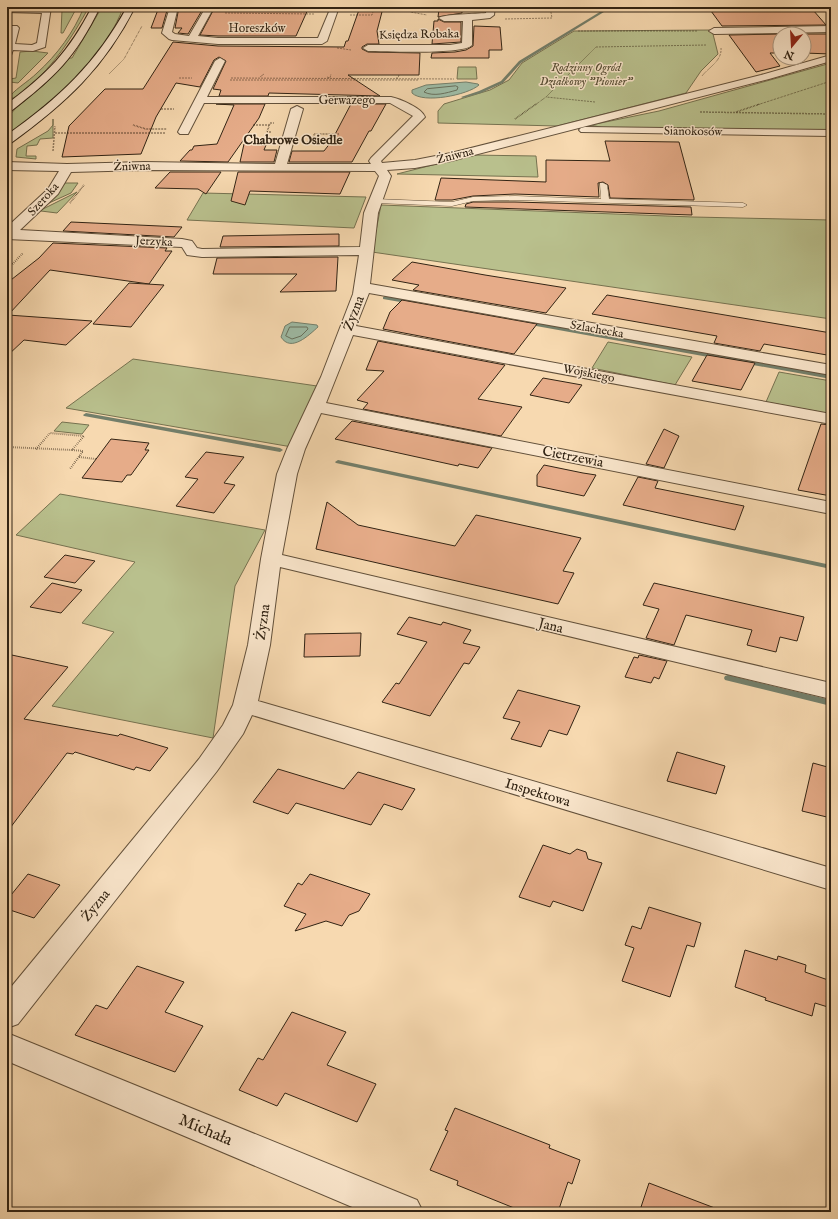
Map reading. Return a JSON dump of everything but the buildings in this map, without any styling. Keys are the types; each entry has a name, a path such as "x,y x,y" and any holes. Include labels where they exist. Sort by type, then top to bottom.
{"street":[{"path":"10,104 46,76 68,54 80,37 96,7"},
{"path":"7,140 49,109 97,64 116,37 131,7"},
{"path":"174,7 167,35 192,39"},
{"name":"Horeszków","path":"192,39 322,41 335,7"},
{"name":"Księdza Robaka","path":"444,18 468,18 490,14 492,7"},
{"path":"628,7 668,7"},
{"path":"7,9 47,8 42,45 37,47 8,50 14,28"},
{"path":"192,39 208,9"},
{"name":"Księdza Robaka","path":"368,48 461,47 467,45 468,18"},
{"path":"164,28 162,34 164,37 192,39"},
{"path":"714,31 831,29"},
{"name":"Żniwna","path":"67,168 144,166 380,167 438,160 786,72 831,58"},
{"path":"184,132 220,61"},
{"name":"Gerwazego","path":"199,100 384,100 400,103 419,115 419,117 377,159 376,161 380,167"},
{"path":"280,167 297,109"},
{"name":"Sianokosów","path":"556,130 831,132"},
{"path":"270,152 284,152"},
{"name":"Szeroka","path":"7,166 67,168 53,191 8,235"},
{"name":"Żyzna","path":"7,1015 208,765 234,728 245,705 258,652 271,559 287,474 296,449 347,330 363,287 372,213 385,176 380,167"},
{"name":"Jerzyka","path":"8,235 182,243 187,244 192,252 202,253 367,251"},
{"name":"Szlachecka","path":"363,287 831,370"},
{"name":"Wojskiego","path":"347,330 367,332 831,419"},
{"name":"Cietrzewia","path":"315,407 334,409 520,445 831,508"},
{"name":"Jana","path":"271,559 831,691"},
{"name":"Inspektowa","path":"245,705 831,879"},
{"name":"Michała","path":"7,1047 405,1212"}],"lane":[{"path":"603,185 605,201"},
{"path":"375,201 452,204 472,199 495,198 743,205"}],"path":[{"path":"411,7 410,12 431,15"},
{"path":"208,9 317,14"},
{"path":"346,15 372,15 373,12"},
{"path":"578,31 714,31 720,42 722,53 720,57 704,72 687,96"},
{"path":"515,119 546,97 596,46 708,45"},
{"path":"246,78 262,77 264,74"},
{"path":"211,79 330,78 331,74"},
{"path":"382,79 398,78 399,74"},
{"path":"179,78 418,80"},
{"path":"314,78 454,79"},
{"path":"7,79 8,83 13,83"},
{"path":"732,113 831,82"},
{"path":"546,97 600,102"},
{"path":"696,112 831,114"},
{"path":"253,125 269,125 270,123"},
{"path":"133,126 169,129"},
{"path":"55,133 167,134"},
{"path":"36,449 50,433 84,436 72,450"},
{"path":"7,447 83,451 70,469"},
{"path":"78,457 96,459"}],"green space":[{"path":"84,7 89,7 55,60 38,78 16,97 7,100 58,51 70,34"},
{"path":"102,7 121,7 121,13 100,50 87,66 57,96 7,135 7,118 16,108 45,84 70,58 72,58"},
{"path":"76,9 63,33 61,33 62,10"},
{"name":"Rodzinny Ogród Działkowy \"Pionier\"","path":"712,30 718,54 701,71 686,93 557,126 438,123 438,111 444,104 490,90 509,80 522,63 574,31"},
{"path":"32,51 48,53 18,83 10,82 10,79 16,78 20,52"},
{"name":"Rodzinny Ogród Działkowy \"Pionier\"","path":"831,63 831,131 608,129 591,125 659,111"},
{"path":"458,67 476,67 477,79 457,79"},
{"path":"53,125 53,138 40,139 37,145 27,146 26,156 36,156 36,159 16,157 17,149 48,131"},
{"path":"472,155 536,156 538,177 397,174"},
{"path":"65,183 78,183 71,193 49,203"},
{"path":"77,192 57,213 41,211 43,209"},
{"path":"203,193 366,197 354,228 187,220"},
{"path":"381,205 693,217 831,220 831,319 372,252"},
{"path":"608,342 692,357 675,385 592,368"},
{"path":"133,359 317,386 292,447 66,408"},
{"path":"779,372 831,381 831,414 766,402"},
{"path":"62,422 89,425 82,434 54,431"},
{"path":"60,494 265,530 235,586 213,738 52,706 114,632 82,623 135,562 16,535"}],"water":[{"path":"466,82 479,85 465,92 446,97 426,98 412,93 412,90 426,85"},
{"path":"292,322 317,325 318,327 300,341 290,343 281,337 285,326"}],"waterway":[{"path":"463,97 480,92 502,82 520,62 610,7"},
{"path":"385,298 412,302"},
{"path":"527,323 831,377"},
{"path":"86,415 280,450"},
{"path":"338,462 831,567"},
{"path":"728,678 831,703"}],"district":[{"name":"Chabrowe Osiedle","path":"293,139"}]}
